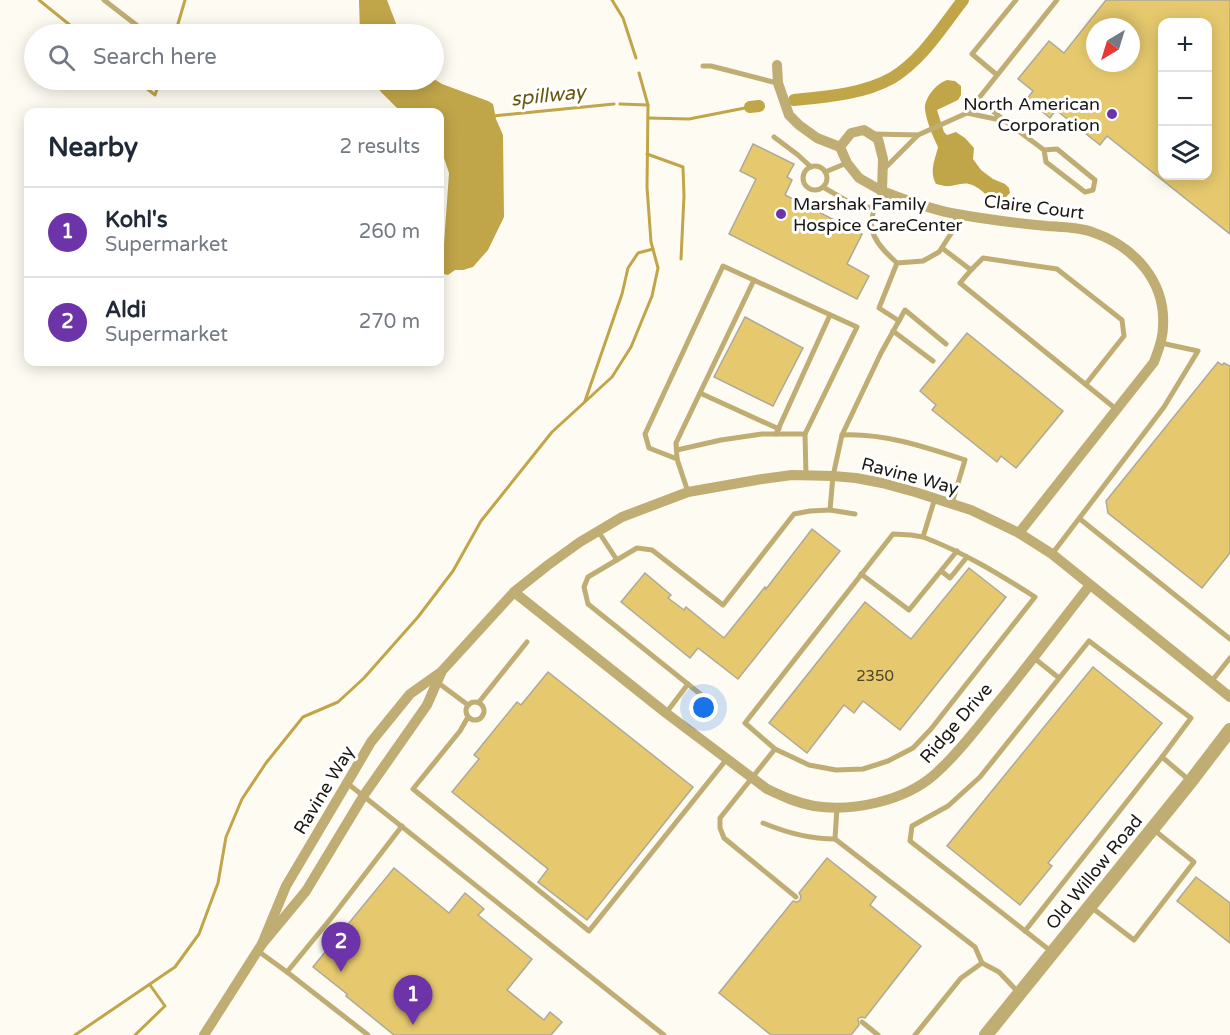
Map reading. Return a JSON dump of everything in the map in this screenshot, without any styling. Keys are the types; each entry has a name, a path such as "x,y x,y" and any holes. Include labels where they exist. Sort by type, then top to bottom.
{"street":[{"path":"777,65 778,83 789,115 799,125 817,138 840,147 851,133 864,130 878,139 883,159 882,191"},
{"name":"Claire Court","path":"840,147 847,163 859,178 882,191 915,204 956,214 1090,231 1117,242 1138,259 1155,282 1162,304 1163,329 1154,362 1019,533"},
{"name":"Ravine Way","path":"260,947 286,886 371,742 410,694 439,677 514,592 548,565 598,530 622,517 688,492 762,479 806,475 833,476 882,483 952,503 993,519 1052,555 1230,697"},
{"name":"Ridge Drive","path":"514,592 766,789 783,797 814,806 837,807 874,804 904,795 932,776 957,753 1090,585"},
{"name":"Ravine Way","path":"204,1035 260,947 306,891 364,795 427,705 439,677"},
{"name":"Old Willow Road","path":"986,1035 1230,730"}],"lane":[{"path":"104,0 135,24"},
{"path":"997,75 972,54 1016,0"},
{"path":"883,170 918,135 967,112 1057,0"},
{"path":"703,66 778,83"},
{"path":"978,99 1044,150 1057,149 1095,180 1093,190 1085,192 1046,162 1044,150"},
{"path":"967,112 1005,121"},
{"path":"869,134 918,135"},
{"path":"774,137 811,166 819,166 825,172 827,180 823,188"},
{"path":"825,172 847,163"},
{"path":"811,166 804,172 803,180 807,188 815,190 823,188 859,208 873,207"},
{"path":"882,191 873,207 871,221 873,235 881,249 897,263 923,261 939,252 954,229 956,214"},
{"path":"942,248 971,270"},
{"path":"1086,384 1124,336 1122,320 1057,269 983,258 960,283 1117,410"},
{"path":"897,263 879,308 899,321"},
{"path":"676,459 649,448 645,434 723,266 857,327 805,434 806,475"},
{"path":"688,492 676,459 676,443 754,280"},
{"path":"830,510 833,476 842,435 881,353 905,310 946,345"},
{"path":"778,431 830,315"},
{"path":"893,332 933,361"},
{"path":"1052,555 1164,406 1198,351 1161,343"},
{"path":"700,393 778,431"},
{"path":"676,450 778,431 805,434"},
{"path":"842,435 863,434 923,446 964,460 952,503"},
{"path":"923,537 935,498"},
{"path":"709,701 588,604 584,587 588,577 637,548 652,550 723,605 795,514 830,510 855,514"},
{"path":"1080,519 1230,639"},
{"path":"598,530 617,560"},
{"path":"893,534 923,537 957,551 1035,597 914,748 888,761 863,769 836,770 809,765 776,749 745,723 893,534"},
{"path":"861,574 909,610 957,551"},
{"path":"941,571 950,578 967,557"},
{"path":"1025,931 1191,718 1089,641 980,777 948,806 912,826 910,841 1052,953"},
{"path":"479,702 527,642"},
{"path":"1034,658 1059,678"},
{"path":"1212,682 1230,658"},
{"path":"439,677 468,705"},
{"path":"666,713 688,684"},
{"path":"479,702 475,701 468,705 466,709 468,717 460,731 413,789 589,931 726,760"},
{"path":"468,717 475,720 483,717 484,709 479,702"},
{"path":"776,749 720,818 720,828 724,838 796,897"},
{"path":"1162,757 1191,781"},
{"path":"347,783 664,1035"},
{"path":"835,839 837,807"},
{"path":"763,823 789,833 817,839 835,839 975,947 982,963 999,972 1020,993"},
{"path":"287,972 332,918 402,826"},
{"path":"1090,906 1134,940 1194,862 1152,828"},
{"path":"260,947 287,972 368,1035"},
{"path":"915,1035 961,978 982,963"},
{"path":"862,1022 878,1035"}],"shaded area":[{"path":"359,0 387,0 396,24 360,24"},
{"path":"947,80 955,81 961,86 961,95 958,100 937,110 944,132 947,135 956,132 965,138 974,148 973,159 981,170 1009,188 1010,193 1003,200 992,198 969,184 944,186 936,184 933,170 938,147 928,123 925,105 939,84"},
{"path":"444,85 493,104 503,135 504,217 488,250 473,267 455,270 448,275 444,274 449,173 444,158 444,108 397,108 380,90 444,90"}],"building":[{"name":"North American Corporation","path":"1106,0 1230,0 1230,234 1162,180 1212,180 1212,18 1158,18 1158,177 1107,136 1100,145 1056,110 1050,118 1027,99 1033,91 1018,79 1049,41 1064,53 1086,25 1086,72 1140,72 1140,18 1092,18"},
{"name":"Marshak Family Hospice CareCenter","path":"753,144 794,164 787,177 792,180 785,195 862,234 847,264 869,276 857,299 729,234 756,179 740,171"},
{"path":"745,317 803,348 773,406 714,377"},
{"path":"967,333 1063,411 1016,468 1001,456 997,462 932,410 936,405 920,391"},
{"path":"1218,362 1230,366 1230,553 1202,588 1108,513 1106,501"},
{"path":"812,529 840,551 738,679 698,648 690,658 621,602 645,573 671,595 668,598 684,610 686,607 724,638 765,587 766,589"},
{"path":"969,568 1006,597 900,730 863,701 854,713 844,705 807,753 769,723 865,602 911,639"},
{"path":"1093,667 1162,723 1048,863 1052,866 1020,905 947,846"},
{"path":"548,672 693,787 587,920 538,882 548,869 452,792 479,759 474,755 517,702 521,705"},
{"path":"827,858 876,897 870,905 921,946 865,1018 858,1019 859,1025 851,1035 771,1035 719,993 793,901 800,900 799,893"},
{"path":"394,868 449,913 465,893 484,909 478,915 532,959 507,990 544,1020 550,1012 562,1022 551,1035 394,1035 313,967"},
{"path":"1196,877 1230,903 1230,943 1177,901"}],"waterway":[{"path":"39,0 69,24"},
{"path":"178,24 185,0"},
{"path":"612,0 623,18 636,58"},
{"path":"794,100 857,91 892,78 922,53 963,0"},
{"path":"75,1035 175,967 199,934 218,883 226,837 242,799 266,763 303,717 338,702 364,678 418,617 453,571 481,521 552,432 612,377 631,347 652,296 658,268 651,242 647,187 648,105 639,73"},
{"path":"149,90 155,95 157,90"},
{"name":"spillway","path":"493,116 614,104"},
{"path":"620,104 648,105"},
{"path":"750,107 759,106"},
{"path":"648,118 689,119 750,107"},
{"path":"647,154 683,167 681,259"},
{"path":"585,401 622,294 628,268 638,253 653,249"},
{"path":"135,1035 165,1006 150,985"}],"place":[{"name":"North American Corporation","path":"1112,114"},
{"name":"Marshak Family Hospice CareCenter","path":"781,214"},
{"name":"Aldi","path":"341,972"},
{"name":"Kohl's","path":"413,1025"}]}
